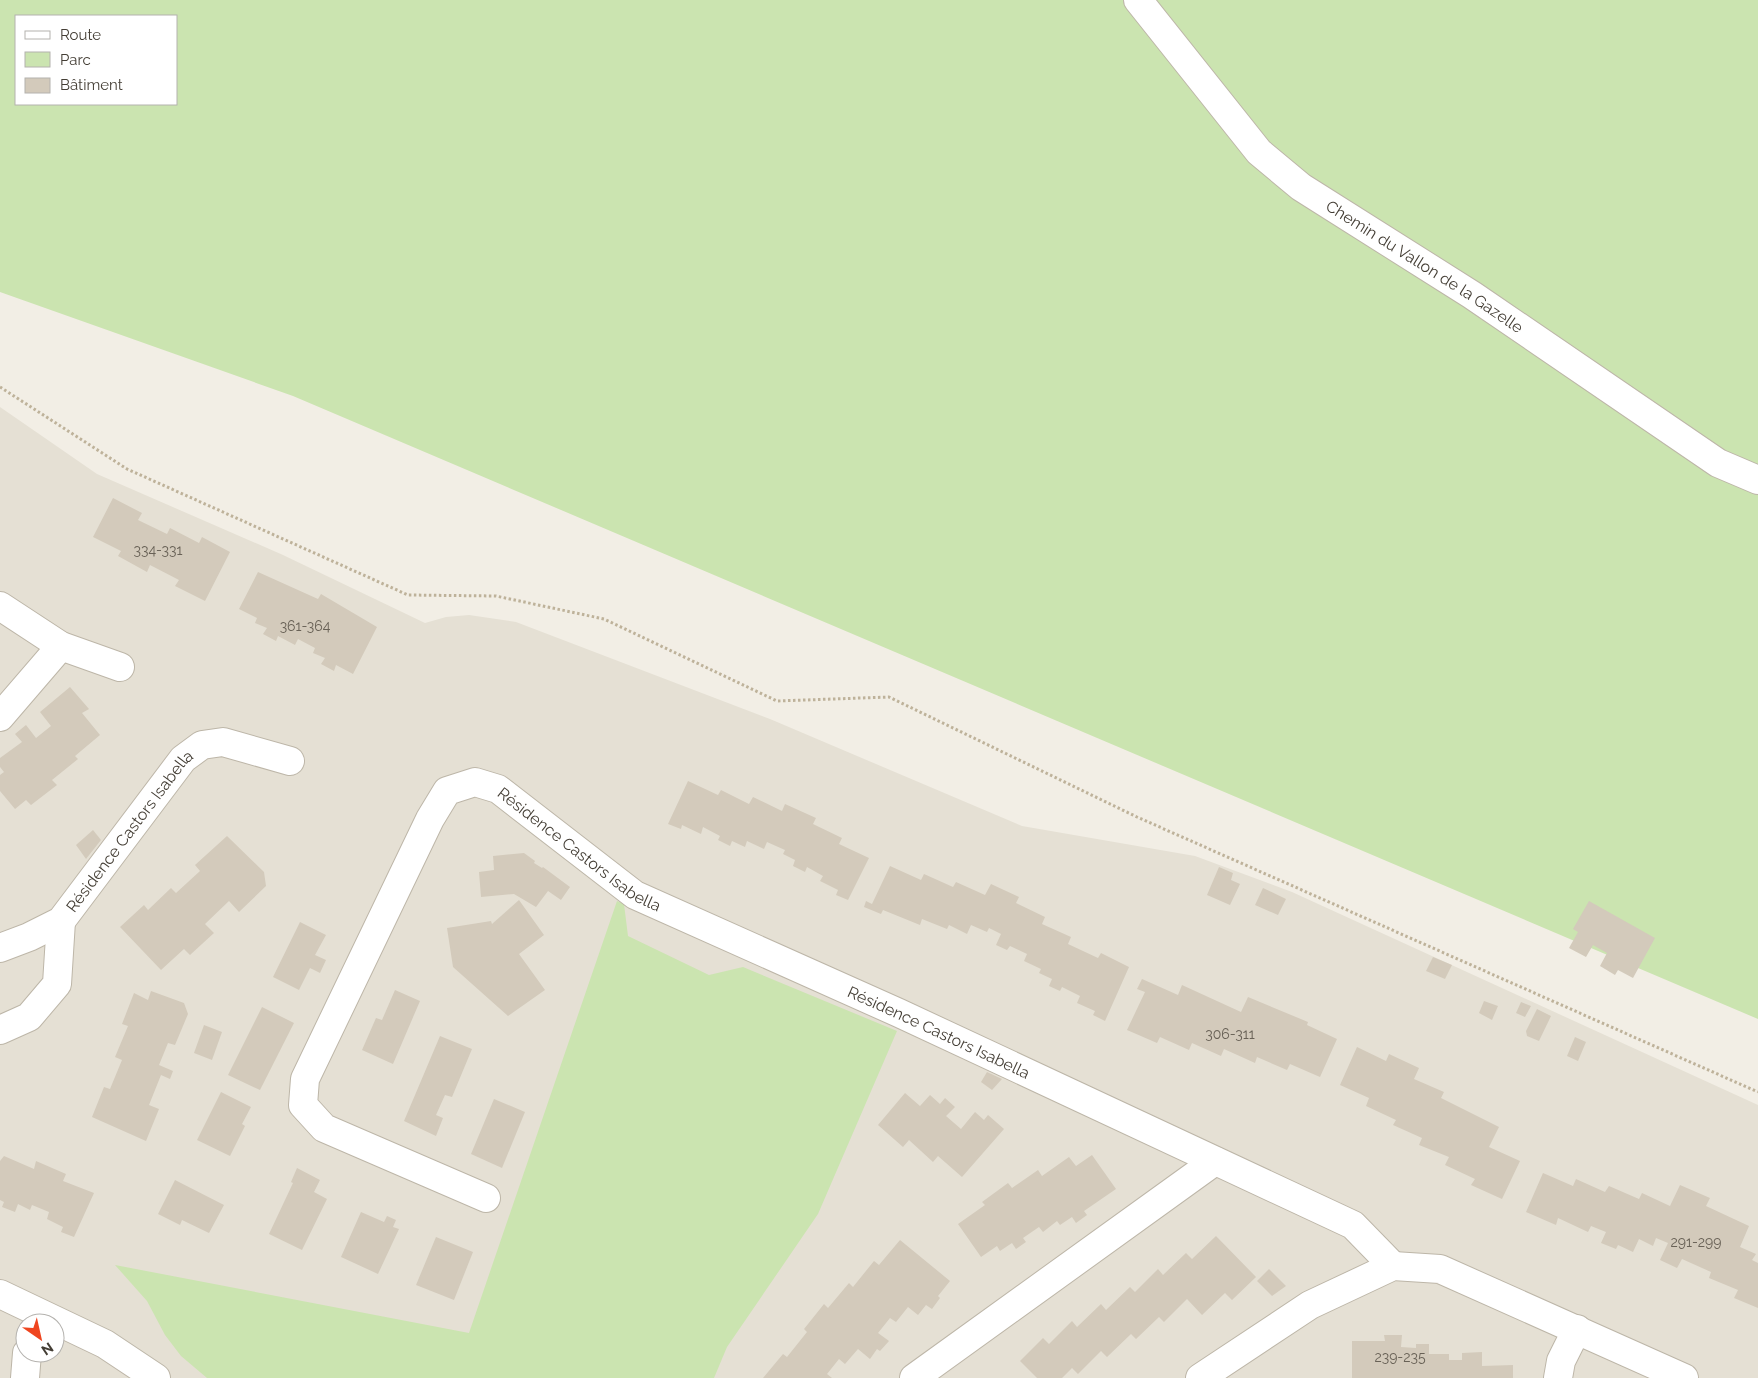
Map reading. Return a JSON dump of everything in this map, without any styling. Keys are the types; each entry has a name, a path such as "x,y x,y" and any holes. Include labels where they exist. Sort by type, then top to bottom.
{"street":[{"name":"Chemin du Vallon de la Gazelle","path":"1138,0 1259,152 1301,187 1472,295 1718,463 1758,480"},
{"path":"0,606 61,646 120,667"},
{"path":"0,717 61,646"},
{"name":"Résidence Castors Isabella","path":"0,948 61,922 183,759 202,745 223,742 290,761"},
{"name":"Résidence Castors Isabella","path":"486,1198 324,1128 303,1105 305,1079 430,819 448,791 475,782 498,789 635,895 899,1012 1353,1225 1393,1266"},
{"name":"Résidence Castors Isabella","path":"0,1030 29,1017 57,984 61,922"},
{"path":"914,1378 1215,1161"},
{"path":"1200,1378 1310,1305 1393,1266 1440,1269 1684,1378"},
{"path":"0,1294 26,1313"},
{"path":"65,1329 105,1344 156,1378"},
{"path":"1558,1378 1561,1361 1577,1329"},
{"path":"1225,1378 1262,1337"},
{"path":"25,1378 26,1363"}],"path":[{"path":"0,387 127,469 408,595 496,596 604,619 777,701 889,697 1137,817 1758,1092"}],"shaded area":[{"path":"0,407 97,474 283,555 425,623 446,617 469,615 516,622 770,719 1022,826 1195,856 1292,892 1758,1105 1758,1378 0,1378"}],"green space":[{"path":"0,0 1758,0 1758,1019 293,396 0,292"},
{"path":"617,901 624,904 628,936 709,975 743,967 897,1031 818,1214 727,1347 714,1378 207,1378 181,1356 165,1335 147,1301 115,1265 469,1333"}],"building":[{"path":"113,498 142,513 138,520 167,534 170,528 199,543 202,537 230,552 205,601 175,586 179,580 150,565 147,572 118,556 121,551 93,537"},
{"path":"258,572 318,599 321,594 377,627 353,674 336,665 334,671 321,664 325,658 313,653 315,648 298,639 295,645 278,636 276,641 263,634 267,628 255,623 257,618 239,609"},
{"path":"70,687 89,709 82,713 100,735 75,756 78,759 52,780 57,785 31,805 26,800 15,809 0,791 0,775 4,772 0,767 0,758 22,742 15,734 26,725 36,738 51,726 40,712"},
{"path":"688,781 718,795 721,790 749,804 753,797 782,811 785,804 816,818 813,824 842,838 839,844 869,858 848,900 836,895 838,890 820,881 823,876 807,867 805,872 793,866 795,860 783,854 785,850 767,842 764,849 747,841 745,847 732,841 730,846 718,840 720,836 703,827 701,834 682,825 681,829 668,824"},
{"path":"93,830 101,840 86,859 76,845"},
{"path":"227,836 264,872 266,886 239,912 229,901 205,924 214,933 190,955 184,949 161,970 120,927 144,905 148,910 171,888 176,893 200,871 195,865"},
{"path":"524,853 535,861 534,863 543,867 570,887 561,900 548,891 536,907 514,894 481,897 479,872 494,870 493,856"},
{"path":"890,866 921,880 924,874 953,887 956,882 985,895 991,884 1019,897 1016,903 1045,917 1042,924 1071,937 1068,944 1098,958 1101,953 1129,967 1105,1021 1093,1015 1095,1011 1077,1003 1080,996 1062,987 1060,991 1049,986 1052,979 1039,973 1041,969 1024,961 1027,954 1010,946 1007,950 996,945 1001,934 989,928 987,932 971,925 967,934 949,925 947,929 922,919 920,925 883,910 881,914 864,907 866,901 872,904"},
{"path":"1219,867 1233,873 1231,880 1240,884 1230,905 1207,895"},
{"path":"1263,888 1286,899 1278,915 1255,905"},
{"path":"519,900 544,935 519,954 545,990 508,1016 453,967 447,928 491,921 492,924"},
{"path":"1589,901 1655,938 1633,978 1618,970 1615,975 1600,966 1607,953 1593,945 1586,957 1569,948 1578,932 1573,929"},
{"path":"300,922 326,935 315,955 326,960 320,973 310,968 299,990 273,977"},
{"path":"1433,957 1452,965 1445,979 1426,971"},
{"path":"1142,979 1178,995 1182,985 1241,1012 1248,997 1308,1022 1307,1025 1337,1039 1320,1077 1290,1064 1287,1070 1257,1057 1255,1063 1224,1049 1221,1056 1192,1043 1189,1050 1160,1037 1157,1043 1127,1030 1145,992 1137,989"},
{"path":"395,990 420,1001 393,1064 362,1050 376,1018 382,1020"},
{"path":"151,991 184,1003 188,1014 175,1045 168,1043 159,1065 173,1071 170,1079 161,1075 149,1105 159,1109 146,1141 92,1117 104,1087 110,1089 122,1060 115,1057 128,1026 122,1024 134,993 148,1000"},
{"path":"1484,1001 1498,1006 1492,1020 1479,1013"},
{"path":"1521,1002 1531,1006 1525,1017 1516,1013"},
{"path":"262,1007 294,1023 260,1090 228,1075"},
{"path":"1537,1009 1551,1016 1539,1041 1527,1036 1526,1031"},
{"path":"204,1025 222,1032 212,1060 194,1053"},
{"path":"440,1036 472,1049 452,1097 445,1095 436,1115 443,1118 436,1136 404,1121"},
{"path":"1575,1037 1586,1042 1578,1061 1567,1056"},
{"path":"1357,1047 1386,1061 1389,1054 1419,1068 1414,1079 1444,1092 1441,1098 1499,1127 1489,1147 1520,1161 1502,1199 1471,1185 1475,1179 1445,1165 1449,1157 1419,1145 1422,1138 1393,1125 1396,1120 1366,1106 1369,1098 1340,1085"},
{"path":"987,1072 1002,1079 992,1090 981,1082"},
{"path":"221,1092 251,1107 242,1124 245,1126 230,1156 197,1140"},
{"path":"905,1093 920,1106 930,1095 940,1104 945,1098 955,1107 946,1116 961,1129 975,1112 984,1120 988,1115 1004,1129 962,1177 938,1156 933,1162 909,1140 903,1147 878,1125"},
{"path":"494,1099 525,1112 502,1168 471,1154"},
{"path":"1092,1155 1116,1189 1084,1211 1087,1215 1076,1223 1072,1217 1060,1225 1057,1221 1043,1232 1039,1227 1023,1238 1026,1242 1016,1249 1012,1243 1000,1251 997,1246 981,1257 958,1224 985,1205 982,1202 1008,1183 1012,1188 1038,1170 1042,1176 1069,1157 1076,1166"},
{"path":"4,1156 34,1169 36,1161 66,1174 63,1181 94,1193 74,1237 61,1232 63,1227 47,1219 49,1212 32,1205 30,1210 18,1204 15,1212 2,1207 4,1202 0,1200 0,1161"},
{"path":"297,1168 320,1180 314,1192 327,1199 302,1250 269,1234 293,1183 291,1182"},
{"path":"1543,1173 1573,1186 1576,1179 1605,1192 1609,1186 1639,1199 1642,1193 1670,1206 1680,1185 1710,1198 1706,1206 1749,1226 1740,1247 1756,1254 1752,1260 1758,1263 1758,1308 1734,1298 1738,1290 1709,1278 1711,1272 1682,1259 1677,1268 1660,1260 1668,1243 1656,1238 1653,1246 1639,1239 1633,1252 1618,1245 1616,1249 1601,1243 1606,1232 1591,1226 1588,1232 1558,1218 1556,1225 1526,1212"},
{"path":"175,1180 224,1205 209,1233 182,1220 180,1225 158,1214"},
{"path":"361,1212 384,1222 387,1216 396,1220 393,1227 399,1229 378,1274 341,1257"},
{"path":"1216,1236 1256,1277 1232,1300 1225,1293 1202,1315 1187,1299 1164,1322 1159,1317 1136,1339 1131,1334 1107,1357 1101,1351 1078,1374 1072,1368 1062,1378 1037,1378 1020,1361 1043,1338 1049,1344 1072,1321 1077,1327 1101,1304 1106,1310 1130,1287 1135,1292 1158,1269 1163,1275 1186,1253 1192,1259"},
{"path":"436,1237 473,1252 454,1300 416,1285"},
{"path":"900,1240 950,1281 938,1296 940,1298 932,1309 926,1305 918,1315 908,1307 896,1322 890,1318 878,1333 889,1341 880,1351 877,1349 870,1359 858,1349 845,1364 839,1359 827,1374 832,1378 763,1378 783,1354 787,1357 807,1332 804,1329 824,1304 828,1308 849,1283 853,1287 874,1261 879,1265"},
{"path":"1269,1269 1286,1286 1272,1296 1257,1281"},
{"path":"1384,1335 1402,1335 1401,1347 1416,1348 1416,1344 1429,1344 1429,1354 1449,1354 1449,1360 1462,1360 1462,1353 1482,1352 1482,1366 1513,1365 1513,1378 1352,1378 1352,1341 1385,1341"}]}
